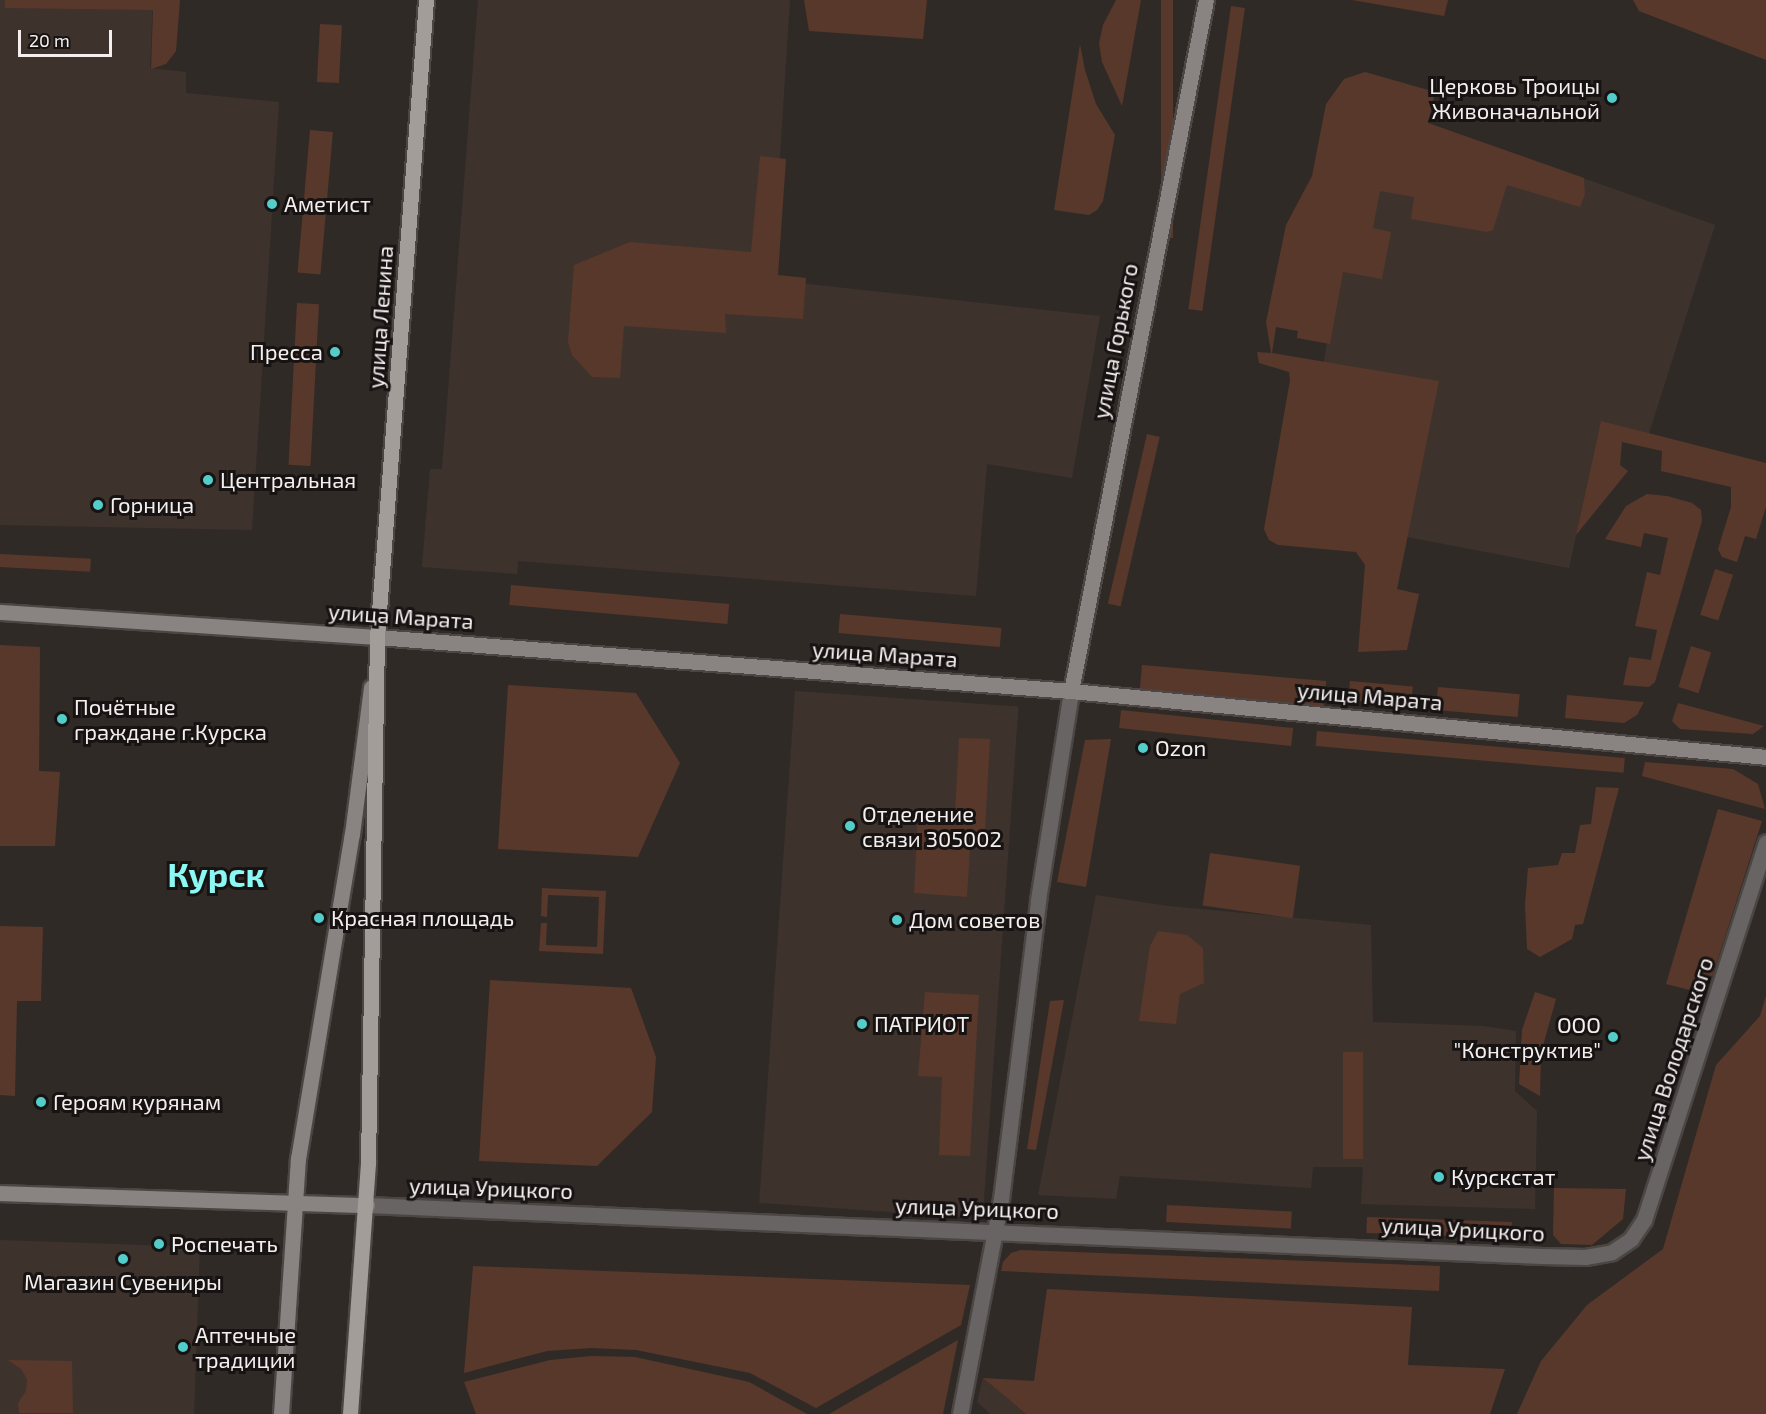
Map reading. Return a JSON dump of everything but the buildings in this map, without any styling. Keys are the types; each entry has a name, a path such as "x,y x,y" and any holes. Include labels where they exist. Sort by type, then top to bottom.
{"main road":[{"name":"улица Ленина","path":"377,637 426,0"},
{"path":"350,1414 367,1205 377,637"}],"street":[{"name":"улица Горького","path":"1071,691 1206,0"},
{"name":"улица Марата","path":"0,612 377,637 1071,691 1766,757"},
{"path":"281,1414 298,1159 352,834 377,637"},
{"path":"960,1414 996,1231 1038,900 1071,691"},
{"name":"улица Володарского","path":"1585,1257 1612,1252 1631,1239 1644,1220 1766,842"},
{"path":"0,1193 367,1205"},
{"name":"улица Урицкого","path":"367,1205 1585,1257"}],"shaded area":[{"path":"0,0 153,0 150,68 186,72 186,93 279,102 252,530 0,525"},
{"path":"5,0 180,0 176,51 166,64 151,69 153,10 5,8"},
{"path":"478,0 790,0 772,280 1100,316 1072,478 987,464 976,596 518,561 517,574 422,567 430,469 442,469"},
{"path":"804,0 927,0 923,39 809,31"},
{"path":"1116,0 1141,0 1122,106 1102,62 1099,43 1103,25"},
{"path":"1161,0 1173,0 1173,238 1161,238"},
{"path":"1352,0 1448,0 1444,16"},
{"path":"1633,0 1766,0 1766,60 1639,11"},
{"path":"1231,6 1245,8 1202,311 1188,309"},
{"path":"320,24 342,25 339,83 317,82"},
{"path":"1080,44 1085,70 1096,104 1115,135 1103,201 1097,210 1089,215 1054,210"},
{"path":"1365,72 1435,92 1428,123 1584,178 1585,194 1580,207 1507,185 1493,230 1487,232 1411,219 1414,197 1380,191 1373,228 1391,232 1382,279 1343,272 1330,344 1297,338 1298,331 1276,327 1272,353 1439,381 1397,589 1419,594 1407,650 1358,652 1365,565 1356,552 1278,545 1269,540 1264,529 1290,380 1289,372 1259,363 1257,352 1271,353 1266,322 1286,225 1312,176 1326,104 1344,79"},
{"path":"1398,82 1435,92 1428,123 1715,225 1645,446 1598,434 1569,568 1402,536 1323,367 1340,262"},
{"path":"310,130 333,132 320,274 298,272"},
{"path":"760,156 786,159 778,275 806,278 803,319 725,314 726,333 624,326 620,378 592,377 572,355 568,342 574,265 630,242 751,252"},
{"path":"297,303 319,304 310,466 289,465"},
{"path":"1601,421 1766,463 1766,507 1756,539 1745,536 1737,562 1722,557 1718,549 1731,507 1731,487 1661,471 1662,451 1622,442 1620,465 1628,471 1576,535"},
{"path":"1147,434 1160,437 1121,606 1108,604"},
{"path":"1647,494 1667,496 1692,503 1701,510 1702,521 1655,682 1649,687 1623,685 1629,657 1651,660 1657,630 1635,626 1647,572 1660,575 1668,538 1644,533 1641,547 1605,539 1626,506"},
{"path":"0,554 91,559 90,572 0,567"},
{"path":"1715,569 1733,575 1718,621 1700,615"},
{"path":"511,585 729,604 727,624 509,605"},
{"path":"840,614 1001,628 1000,647 838,633"},
{"path":"0,645 40,647 39,771 60,772 55,846 0,846"},
{"path":"1691,646 1711,652 1699,693 1678,687"},
{"path":"1142,665 1326,681 1324,706 1140,690"},
{"path":"1350,681 1413,686 1411,705 1348,700"},
{"path":"508,685 636,693 680,763 638,857 498,849"},
{"path":"1438,687 1520,694 1518,717 1436,710"},
{"path":"795,691 1018,707 983,1218 759,1203"},
{"path":"1567,695 1644,702 1637,715 1624,723 1565,718"},
{"path":"1678,703 1764,726 1753,734 1680,729 1672,721"},
{"path":"1121,710 1293,728 1291,746 1119,728"},
{"path":"1317,731 1625,758 1624,773 1316,746"},
{"path":"959,738 990,739 984,849 970,848 967,897 914,893 918,812 955,814"},
{"path":"1111,739 1086,887 1057,882 1085,740"},
{"path":"1645,762 1733,769 1758,784 1765,809 1642,776"},
{"path":"1596,787 1619,788 1583,924 1575,925 1572,939 1540,957 1527,949 1525,905 1528,868 1558,865 1562,853 1575,853 1580,825 1591,824"},
{"path":"1718,809 1762,821 1711,981 1694,991 1666,984"},
{"path":"1210,853 1300,866 1293,918 1203,905"},
{"path":"542,888 606,891 603,954 539,951 541,923 547,923 546,945 597,947 599,897 548,895 547,917 541,916"},
{"path":"1096,895 1168,906 1371,925 1373,1022 1483,1026 1516,1031 1515,1091 1537,1111 1535,1209 1361,1204 1363,1167 1313,1167 1311,1188 1120,1176 1116,1199 1038,1195"},
{"path":"0,926 43,927 41,1001 17,1001 15,1096 0,1095"},
{"path":"1158,931 1187,935 1203,948 1204,983 1180,994 1176,1024 1139,1021 1150,946"},
{"path":"490,980 631,988 656,1057 652,1112 597,1166 479,1161"},
{"path":"925,992 979,995 970,1156 939,1155 942,1077 918,1076"},
{"path":"1535,992 1556,999 1541,1053 1540,1096 1519,1084 1522,1030"},
{"path":"1766,996 1766,1414 1517,1414 1541,1361 1587,1305 1663,1249 1716,1065 1760,1016"},
{"path":"1064,1000 1036,1150 1027,1149 1050,1001"},
{"path":"1343,1052 1363,1052 1363,1159 1343,1159"},
{"path":"1554,1188 1626,1189 1623,1219 1592,1245 1561,1244 1553,1235"},
{"path":"1167,1205 1292,1212 1291,1229 1166,1222"},
{"path":"1367,1217 1512,1222 1511,1238 1366,1233"},
{"path":"0,1240 200,1247 194,1414 0,1414"},
{"path":"1021,1250 1440,1266 1439,1291 1001,1271 1003,1262 1011,1253"},
{"path":"473,1266 970,1285 961,1325 816,1408 750,1373 636,1350 591,1348 547,1351 464,1373"},
{"path":"1047,1289 1412,1307 1408,1365 1505,1369 1490,1414 1026,1414 983,1378 1034,1381"},
{"path":"958,1340 943,1414 829,1414"},
{"path":"591,1356 635,1357 749,1382 807,1414 476,1414 464,1382 550,1360"},
{"path":"8,1360 72,1361 73,1413 19,1413 18,1403 26,1391 27,1379 21,1369"},
{"path":"983,1378 1026,1414 990,1414 977,1402"}],"place":[{"name":"Церковь Троицы Живоначальной","path":"1612,98"},
{"name":"Аметист","path":"272,204"},
{"name":"Пресса","path":"335,352"},
{"name":"Центральная","path":"208,480"},
{"name":"Горница","path":"98,505"},
{"name":"Почётные граждане г.Курска","path":"62,719"},
{"name":"Ozon","path":"1143,748"},
{"name":"Отделение связи 305002","path":"850,826"},
{"name":"Красная площадь","path":"319,918"},
{"name":"Дом советов","path":"897,920"},
{"name":"ПАТРИОТ","path":"862,1024"},
{"name":"ООО \"Конструктив\"","path":"1613,1037"},
{"name":"Героям курянам","path":"41,1102"},
{"name":"Курскстат","path":"1439,1177"},
{"name":"Роспечать","path":"159,1244"},
{"name":"Магазин Сувениры","path":"123,1259"},
{"name":"Аптечные традиции","path":"183,1347"}],"district":[{"name":"Курск","path":"216,874"}]}
